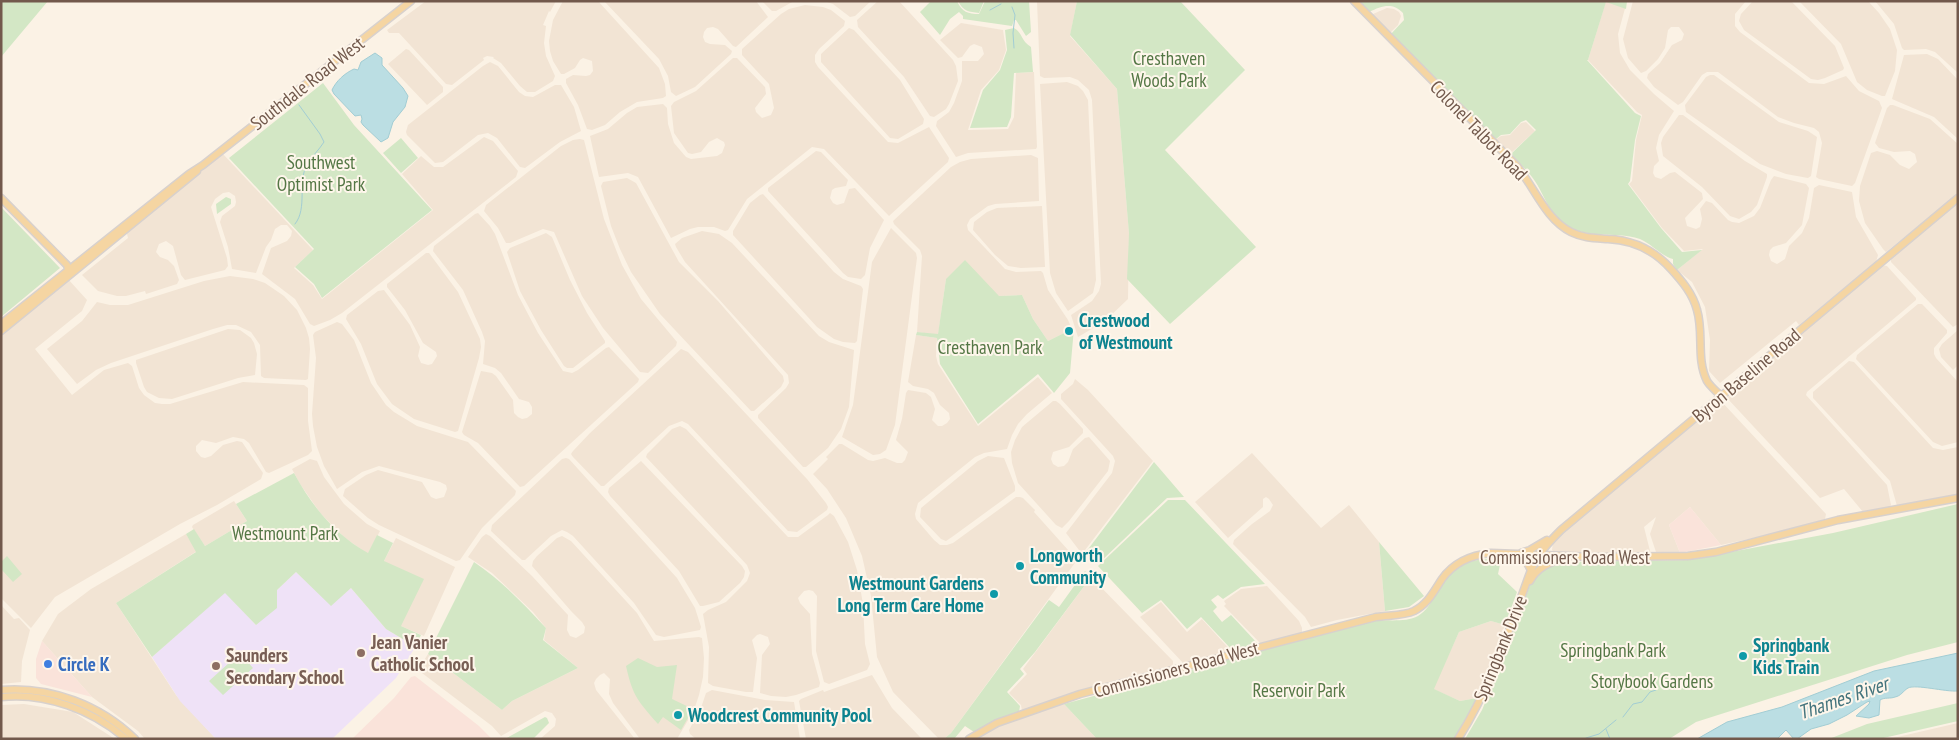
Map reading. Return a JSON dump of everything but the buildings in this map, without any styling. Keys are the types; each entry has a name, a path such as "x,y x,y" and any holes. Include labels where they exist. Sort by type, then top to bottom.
{"main road":[{"name":"Southdale Road West","path":"1,324 68,269 410,1"},
{"name":"Colonel Talbot Road","path":"1354,1 1516,165 1528,178 1549,213 1562,226 1570,232 1590,239 1622,240 1639,244 1670,267 1687,287 1697,310 1702,365 1708,382 1720,395"},
{"name":"Southdale Road West","path":"1,331 192,178 203,165"},
{"path":"1,198 67,265 68,269"},
{"name":"Byron Baseline Road","path":"1538,556 1561,530 1720,395 1958,198"},
{"name":"Commissioners Road West","path":"969,739 996,723 1080,694 1376,617 1413,612 1431,597 1446,574 1456,564 1469,557 1491,553 1588,557 1679,556 1711,553 1838,520 1958,498"},
{"path":"1517,554 1530,550 1561,530"},
{"path":"1555,556 1549,546 1561,530"},
{"path":"1517,554 1526,561 1530,570"},
{"name":"Springbank Drive","path":"1458,739 1474,712 1496,664 1530,570 1538,556"},
{"path":"1521,596 1533,576 1543,567 1558,560 1588,557"},
{"path":"1,690 43,692 80,702 106,716 135,739"},
{"path":"1,697 20,696 59,702 103,721 126,739"}],"shaded area":[{"path":"426,1 556,1 543,25 546,26 544,43 546,56 555,76 553,81 535,92 527,92 501,63 494,57 487,56 452,85 446,84 399,33 389,33 387,30"},
{"path":"563,1 598,1 659,68 665,84 666,96 637,102 620,112 605,125 592,130 587,129 578,105 566,83 566,79 573,75 590,75 593,71 592,61 583,58 575,68 561,74 553,61 550,51 549,41 553,20"},
{"path":"604,1 756,1 768,17 736,47 718,29 713,27 707,28 703,37 705,42 725,45 732,51 731,54 695,87 676,96 671,92 668,76 659,59"},
{"path":"762,1 794,1 776,11 772,11"},
{"path":"824,1 871,1 855,16 850,17 833,4"},
{"path":"878,1 899,1 953,60 956,66 958,81 949,104 946,109 934,117 930,116 904,77 858,27 857,20"},
{"name":"Crestwood of Westmount","path":"1037,1 1077,1 1070,36 1117,89 1129,234 1128,299 1105,321 1078,337 1071,315 1092,301 1099,291 1101,284 1092,100 1089,90 1078,80 1070,77 1044,78 1040,76"},
{"path":"1606,1 1627,1 1618,34 1620,53 1630,70 1674,111 1659,135 1656,148 1659,161 1654,166 1653,173 1655,177 1661,179 1675,172 1702,193 1703,199 1685,218 1687,226 1696,229 1700,227 1702,219 1700,209 1706,201 1712,203 1732,222 1739,223 1754,216 1760,208 1774,176 1806,184 1809,188 1802,225 1786,243 1773,247 1770,250 1771,261 1777,264 1785,259 1789,246 1802,233 1809,218 1814,188 1819,185 1852,192 1856,217 1878,255 1876,262 1799,325 1796,321 1720,383 1709,371 1710,340 1705,307 1692,282 1677,270 1703,249 1684,251 1662,228 1629,184 1632,181 1636,140 1642,115 1588,60"},
{"path":"1633,1 1746,1 1735,14 1735,26 1740,32 1809,83 1824,84 1846,76 1859,91 1879,101 1882,108 1855,183 1852,186 1816,177 1822,143 1819,132 1814,128 1778,117 1718,72 1707,72 1702,75 1683,102 1678,105 1654,87 1647,78 1648,74 1660,63 1672,45 1682,40 1684,34 1679,27 1671,27 1668,30 1665,48 1658,59 1646,71 1641,73 1628,58 1623,39"},
{"path":"1753,1 1791,1 1835,46 1844,68 1843,70 1818,80 1811,79 1744,30 1739,21 1741,14"},
{"path":"1799,1 1868,1 1879,13 1890,29 1897,50 1895,71 1885,96 1867,90 1857,82 1841,44"},
{"path":"1875,1 1958,1 1958,73 1935,52 1926,49 1904,50 1894,24"},
{"path":"805,5 831,10 845,21 844,26 815,55 815,62 818,67 888,142 898,143 929,127 949,158 948,162 889,216 824,149 812,147 747,199 728,230 725,231 714,227 698,227 671,238 638,177 628,173 599,177 590,136 608,129 637,107 663,104 667,108 668,124 674,143 686,157 691,159 717,156 722,153 725,145 724,142 717,138 709,142 701,152 688,153 674,133 671,106 674,102 696,91 733,58 737,58 765,87 766,94 755,108 756,112 762,118 771,115 774,108 769,84 742,55 742,49 781,14 789,9"},
{"path":"1387,8 1394,9 1401,16 1398,25 1390,33 1373,17 1373,14"},
{"path":"961,23 1003,30 1006,50 999,70 981,90 968,130 1008,129 1014,117 1016,73 1034,72 1036,149 968,153 956,157 936,126 937,121 949,112 954,103 962,81 962,61 978,61 984,54 982,47 974,44 970,46 962,57 958,58 940,40"},
{"path":"849,28 854,30 900,80 924,119 923,124 898,139 890,138 821,62 821,54"},
{"path":"406,49 443,87 443,92 427,105 388,64"},
{"path":"1927,54 1938,59 1958,80 1958,139 1934,117 1892,99 1904,55"},
{"path":"490,62 498,66 519,92 525,96 533,97 555,85 561,85 574,107 581,131 560,142 525,168 520,167 497,138 488,133 478,135 443,162 435,163 407,135 408,125"},
{"path":"1714,75 1779,122 1808,131 1817,137 1811,176 1808,178 1786,174 1760,164 1686,112 1685,105 1706,77"},
{"name":"Crestwood of Westmount","path":"1067,82 1078,86 1088,100 1096,280 1093,293 1068,311 1056,293 1050,273 1040,84"},
{"path":"1890,105 1930,119 1958,144 1958,194 1886,252 1865,223 1859,201 1860,186 1871,153 1877,151 1890,155 1900,165 1909,169 1917,162 1915,154 1910,151 1894,152 1879,148 1875,143 1887,108"},
{"path":"1679,115 1683,115 1745,161 1767,174 1757,205 1751,212 1739,219 1730,216 1702,187 1663,156 1661,143 1663,137"},
{"path":"1526,122 1535,131 1510,154 1495,140 1501,136 1510,135 1521,123"},
{"path":"484,137 493,141 518,171 516,177 342,313 314,326 310,324 295,299 262,274 271,248 287,241 291,236 292,231 287,225 281,225 275,229 256,273 232,269 228,247 220,222 222,216 235,206 235,196 229,192 223,193 215,199 211,207 227,258 228,266 225,270 185,280 181,275 173,246 166,241 159,244 156,252 174,266 179,280 177,284 146,294 145,291 126,296 117,296 98,291 82,275 128,238 126,230 223,154 313,250 294,268 313,285 322,299 433,210 402,174 421,156 434,167 443,167"},
{"path":"580,139 584,140 604,219 622,265 641,299 677,342 676,346 648,373 640,372 603,328 582,296 554,232 543,229 506,243 498,228 484,211 486,205 561,146"},
{"path":"816,151 821,152 848,180 846,186 832,190 830,198 833,203 837,205 844,203 849,189 855,188 884,220 870,248 865,275 861,279 848,277 843,273 768,191 768,188"},
{"path":"1031,155 1038,158 1039,201 988,206 970,219 967,225 968,230 1005,269 1016,272 1041,271 1048,290 1072,329 1048,341 1033,319 1022,295 999,296 946,279 938,335 917,332 922,256 920,250 893,221 951,167 960,162 971,159"},
{"path":"627,178 636,183 679,262 718,301 783,376 784,381 781,387 754,411 751,411 660,314 631,272 611,226 601,186 603,182"},
{"path":"763,194 834,272 843,279 861,286 863,289 857,341 855,343 834,339 817,327 733,235 733,231 750,203"},
{"path":"1958,203 1958,324 1953,327 1891,262 1891,258"},
{"name":"Crestwood of Westmount","path":"1042,206 1045,267 1021,268 1008,266 995,255 973,230 974,222 987,212 997,208"},
{"path":"478,213 495,234 518,295 538,333 563,371 572,373 578,370 609,347 639,379 638,382 524,486 520,487 478,443 462,432 481,371 492,373 496,376 513,400 514,413 518,417 522,419 527,418 532,414 532,407 529,402 519,399 501,373 495,368 483,364 485,341 482,332 463,290 433,251 434,246"},
{"path":"891,228 916,253 917,258 895,425 886,450 880,454 873,455 842,437 853,405 872,262"},
{"path":"702,231 719,234 732,243 819,336 829,342 854,350 849,407 841,429 828,448 806,467 803,467 758,418 758,415 786,388 789,383 788,375 685,262 676,247 675,244 682,238"},
{"path":"546,233 552,237 570,280 587,313 605,341 605,343 573,368 564,366 541,330 520,291 507,252 510,248"},
{"path":"426,253 429,253 458,292 480,339 479,358 458,431 455,432 414,419 392,404 377,384 361,344 346,319 347,315 378,291 384,290 410,325 420,347 418,356 421,363 432,364 437,356 436,352 423,343 405,310 387,287 387,284"},
{"path":"1881,265 1887,266 1916,300 1807,392 1806,395 1887,485 1891,505 1889,508 1863,512 1844,489 1820,498 1727,398 1727,393"},
{"path":"230,276 253,279 265,283 284,296 297,310 309,338 308,379 264,378 261,376 260,345 251,332 236,325 227,325 213,329 111,363 96,370 77,384 47,349 82,321 97,302 110,305 128,305 204,281"},
{"path":"68,279 87,300 82,311 35,349 72,395 104,370 128,363 132,366 139,388 144,395 155,403 162,404 170,404 243,382 304,385 308,388 308,421 312,451 308,455 269,473 266,472 249,443 244,439 233,437 216,443 202,440 196,446 196,451 201,457 205,458 211,456 223,445 237,441 242,442 263,473 261,479 55,597 31,628 1,598 1,331"},
{"path":"1918,304 1922,304 1947,330 1947,333 1934,348 1934,354 1958,382 1958,442 1942,446 1933,442 1856,359 1857,355"},
{"path":"337,322 342,324 354,340 371,383 386,405 417,426 468,442 516,491 515,495 482,528 460,560 456,561 379,525 343,496 345,489 366,475 378,470 422,482 431,497 436,499 444,497 447,489 446,485 379,466 362,472 337,489 324,466 317,447 313,426 312,414 316,358 313,335 315,332"},
{"path":"228,329 240,330 251,338 254,343 257,354 255,375 238,378 172,399 159,398 147,392 136,360"},
{"path":"1958,330 1958,365 1953,370 1941,357 1939,349"},
{"path":"916,335 937,338 936,356 938,364 978,426 1038,377 1052,393 1018,424 1007,449 984,453 975,457 918,503 915,514 916,519 934,540 940,545 947,545 953,543 1016,497 1020,497 1035,510 1034,512 1077,560 951,733 944,739 939,739 893,692 877,657 871,596 862,556 846,518 827,489 813,474 828,459 826,457 839,444 868,460 873,461 885,458 902,463 908,452 896,440 908,390 926,393 931,397 935,409 932,420 938,426 942,426 950,419 949,413 940,405 934,393 928,389 913,386 908,382"},
{"path":"681,349 688,352 807,479 826,503 827,510 797,532 788,531 688,424 682,421 669,426 604,486 601,486 573,457 571,454 573,451 590,433"},
{"path":"1849,361 1854,362 1933,448 1943,450 1958,447 1958,494 1897,506 1890,481 1813,398 1813,392"},
{"path":"1075,379 1088,390 1153,461 1082,554 1066,533 1112,473 1115,461 1113,456 1061,399 1061,394 1073,384"},
{"path":"1053,401 1060,404 1083,429 1083,433 1069,447 1053,452 1051,459 1053,464 1058,467 1064,466 1068,462 1073,449 1085,438 1089,437 1110,461 1108,471 1062,528 1056,525 1018,483 1011,452 1022,427"},
{"path":"1721,401 1826,514 1825,519 1795,529 1721,545 1690,507 1669,525 1680,553 1659,554 1656,552 1650,534 1656,517 1644,527 1650,551 1649,554 1555,553 1552,550 1553,542 1559,536"},
{"path":"680,426 686,429 788,537 798,537 830,513 834,516 848,542 857,570 863,604 865,644 870,664 867,670 829,684 824,682 816,651 817,596 813,591 809,590 804,591 798,598 810,614 812,654 820,683 819,687 786,697 760,693 762,655 770,644 768,637 760,634 752,640 757,658 753,692 713,686 708,683 709,647 703,614 726,602 747,581 750,573 747,565 646,457 672,429"},
{"path":"1252,453 1321,528 1349,505 1379,542 1385,611 1311,627 1305,617 1233,544 1234,540 1270,511 1273,505 1269,499 1266,497 1263,499 1263,507 1228,538 1195,502"},
{"path":"988,456 1004,458 1015,486 1015,491 946,541 941,539 920,517 921,508 978,461"},
{"path":"310,459 317,461 324,477 344,504 367,524 380,531 368,554 345,538 321,514 300,484 292,469"},
{"path":"562,459 569,459 677,578 695,608 701,627 700,630 664,637 656,635 634,603 573,536 567,532 562,530 551,536 525,560 522,560 491,531 492,525"},
{"path":"641,461 745,571 740,583 719,602 700,606 679,571 610,496 609,488"},
{"path":"234,501 247,521 205,546 192,527 193,525"},
{"path":"1690,507 1721,545 1680,553 1669,525"},
{"path":"186,534 197,551 116,603 176,695 216,739 145,739 138,731 92,697 42,641 58,614 91,589"},
{"path":"486,534 532,576 568,615 567,630 570,636 576,638 584,633 585,627 532,566 537,556 557,538 562,536 571,541 637,613 654,641 702,638 703,677 699,695 694,710 677,739 640,739 613,703 609,694 610,679 604,673 594,683 596,690 635,739 540,739 555,726 556,719 552,713 545,711 501,736 492,726 418,670 428,654 502,710 512,701 578,668 544,640 546,628 533,612 492,573 468,557"},
{"path":"396,538 455,567 424,636 401,626 384,561"},
{"path":"296,572 331,605 351,588 386,629 406,641 405,645 414,649 396,678 332,739 216,739 180,701 152,657 225,592 256,625 277,590"},
{"path":"1091,577 1173,661 1173,666 1048,701 1022,711 1021,705 1009,693 1027,674 1023,669"},
{"path":"1267,586 1299,621 1302,633 1260,643 1224,606 1226,604 1224,601 1241,589"},
{"path":"1161,602 1187,632 1202,619 1232,652 1184,664 1140,617"},
{"path":"1,605 14,619 19,618 30,630 22,661 21,682 1,684"},
{"path":"1491,621 1505,625 1477,698 1460,701 1433,689 1459,632"},
{"path":"42,641 92,697 41,684 36,678 36,659"},
{"path":"872,675 892,708 922,739 806,739 799,701 801,699"},
{"path":"415,676 479,726 492,739 352,739 394,698 411,677"},
{"path":"712,690 765,700 794,702 800,739 696,739 690,734 689,730 701,708 706,693"},
{"path":"24,704 73,712 115,739 1,739 1,705"},
{"path":"1064,704 1097,739 974,739 997,725 1041,709"},
{"path":"1958,723 1958,739 1889,739"}],"green space":[{"path":"1,1 48,1 1,57"},
{"path":"931,1 957,1 966,12 979,14 985,1 1029,1 1031,32 1026,36 1016,20 1014,20 1012,26 963,19 959,12 950,19 940,35 920,12"},
{"path":"958,1 984,1 979,13 967,10"},
{"name":"Cresthaven Woods Park","path":"1077,1 1180,1 1245,70 1165,150 1256,247 1170,324 1127,279 1129,234 1117,89 1070,35"},
{"path":"1359,1 1627,1 1626,9 1606,2 1587,60 1635,113 1641,116 1628,184 1661,228 1682,252 1702,250 1677,270 1673,264 1673,259 1640,239 1630,236 1580,231 1562,222 1549,206 1536,182 1511,154 1536,130 1526,120 1521,122 1510,134 1501,135 1496,139 1390,35 1404,20 1403,13 1391,6 1369,12"},
{"path":"1014,28 1031,47 1033,72 1014,73 1011,117 1007,127 970,128 983,90 1000,70 1007,50 1005,30"},
{"name":"Southwest Optimist Park","path":"323,83 354,125 432,210 322,298 314,284 295,267 314,249 229,158"},
{"path":"401,138 418,158 401,173 383,153"},
{"path":"226,197 231,199 231,204 217,214 216,204"},
{"path":"1,207 60,268 1,317"},
{"name":"Cresthaven Park","path":"965,260 999,296 1022,295 1033,319 1048,341 1074,328 1070,373 1054,393 1038,374 978,424 940,364 937,338 916,335 917,332 938,334 946,279"},
{"path":"1154,462 1184,497 1167,498 1098,564 1086,552"},
{"name":"Westmount Park","path":"294,473 325,519 345,538 368,553 377,535 393,543 384,561 424,579 401,626 421,635 414,649 405,645 406,641 386,629 351,588 331,606 296,572 277,590 277,608 256,625 225,593 152,657 116,603 196,552 186,534 194,529 205,546 247,521 236,504"},
{"path":"1168,500 1185,500 1265,584 1241,587 1223,599 1218,595 1211,600 1217,607 1213,611 1222,622 1231,615 1258,644 1232,650 1201,617 1187,629 1161,600 1142,613 1098,566"},
{"name":"Springbank Park","path":"1958,504 1958,642 1907,655 1696,722 1669,739 1465,739 1482,710 1507,650 1531,582 1544,568 1565,562 1688,560 1833,533"},
{"path":"1379,542 1424,596 1409,607 1385,611"},
{"path":"7,556 22,574 13,582 1,569 1,562"},
{"name":"Reservoir Park","path":"1483,559 1501,560 1498,574 1517,592 1505,625 1491,621 1459,632 1434,689 1460,701 1477,698 1454,739 1097,739 1064,704 1372,621 1413,618 1423,612 1431,603 1441,582 1449,573 1462,565"},
{"path":"474,562 503,584 521,601 546,628 543,640 578,668 512,701 502,710 428,654"},
{"path":"1085,571 1091,577 1020,669 1024,674 1007,692 1020,706 1019,712 974,732 965,726 954,739 944,739 951,733 1049,600 1059,607"},
{"path":"240,653 253,668 223,695 209,681"},
{"path":"638,658 657,667 677,665 672,699 693,709 681,730 663,717 658,724 637,698 626,666"},
{"path":"1958,703 1958,721 1879,739 1829,739 1867,724"},
{"path":"545,717 549,723 533,739 505,739"}],"water":[{"path":"375,53 382,58 382,65 408,96 405,107 393,122 388,138 381,142 363,125 361,115 355,116 332,90 344,75 354,69 358,70 361,62"},
{"name":"Thames River","path":"1958,653 1958,691 1917,687 1908,688 1900,695 1880,700 1879,715 1869,718 1856,716 1870,701 1829,724 1811,729 1797,739 1794,739 1786,730 1777,739 1697,739 1727,722 1782,707 1874,671"}],"waterway":[{"path":"990,10 1001,4"},
{"path":"1012,7 1015,15 1014,48"},
{"path":"295,224 301,210 304,172 324,142 299,105"},
{"path":"1623,717 1633,704 1642,702 1650,692 1656,690"},
{"path":"1586,738 1599,734 1616,720"},
{"path":"1606,729 1610,739"}],"place":[{"name":"Crestwood of Westmount","path":"1069,331"},
{"name":"Longworth Community","path":"1020,566"},
{"name":"Westmount Gardens Long Term Care Home","path":"994,594"},
{"name":"Jean Vanier Catholic School","path":"361,653"},
{"name":"Springbank Kids Train","path":"1743,656"},
{"name":"Circle K","path":"48,664"},
{"name":"Saunders Secondary School","path":"216,666"},
{"name":"Woodcrest Community Pool","path":"678,715"}],"park label":[{"name":"Storybook Gardens","path":"1652,681"}]}
